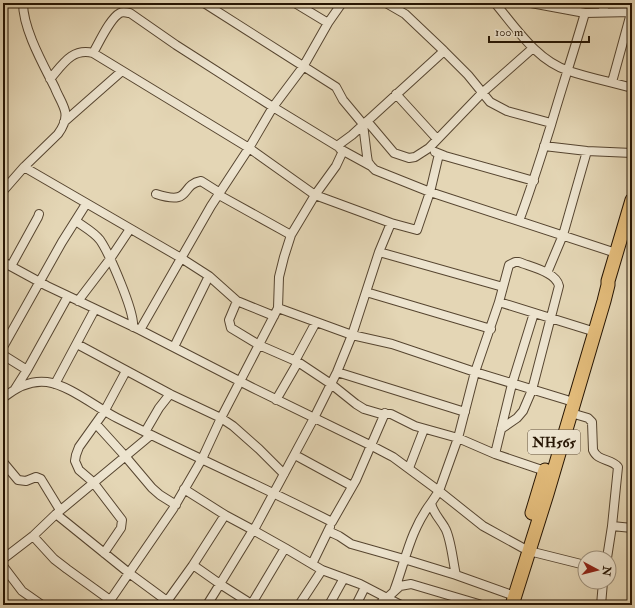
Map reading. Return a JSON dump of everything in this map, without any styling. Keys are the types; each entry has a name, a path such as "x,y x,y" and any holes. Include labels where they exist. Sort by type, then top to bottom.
{"highway":[{"name":"NH565","path":"509,601 569,407 604,301 616,253 629,220 632,200"},
{"name":"NH565","path":"526,550 545,471 569,407 589,330 602,288 608,281"}],"street":[{"path":"3,191 24,167 58,134 64,122 65,112 25,21 23,3"},
{"path":"204,3 336,87 343,100 394,152 409,158 415,157 429,148 482,93 533,48"},
{"path":"294,3 328,23"},
{"path":"137,328 273,107 303,67 328,23 342,3"},
{"path":"386,3 405,14 444,51 468,75 490,102 507,111 551,123"},
{"path":"495,3 533,48 545,58 568,71 632,88"},
{"path":"531,3 560,6 585,13 631,12 612,82"},
{"path":"603,13 604,3"},
{"path":"93,53 113,18 119,13 130,13 176,46 343,151 371,166"},
{"path":"519,221 534,181 585,13"},
{"path":"336,146 365,123 444,51"},
{"path":"50,79 73,55 82,52 93,53 249,148 315,195 391,223 417,230 430,192 439,154"},
{"path":"64,122 122,71"},
{"path":"396,94 437,139"},
{"path":"365,123 366,156 368,162 375,170 430,192 616,253"},
{"path":"544,146 587,151 632,153"},
{"path":"429,148 439,154 534,181"},
{"path":"33,536 66,570 108,602 176,505 202,459 221,418 278,308 279,277 291,235 315,195 336,166 343,151"},
{"path":"547,273 563,235 587,151"},
{"path":"24,167 181,258 209,276 237,301 274,316"},
{"path":"156,194 169,198 178,198 196,182 201,181 220,194 291,235"},
{"path":"3,347 86,204"},
{"path":"39,214 7,264 68,296 137,328 241,381 251,388 393,457 483,526 526,550 577,563"},
{"path":"76,221 99,239 110,259 126,295 137,328"},
{"path":"207,605 253,530 295,455 337,372 352,335 379,252 391,223"},
{"path":"78,300 110,259 130,229"},
{"path":"379,252 503,287"},
{"path":"394,591 404,559 421,517 439,491 458,438 475,372 491,329 509,265 519,262 547,273 555,278 559,286 532,390 523,411 518,418 501,429"},
{"path":"174,347 209,276"},
{"path":"366,292 491,329"},
{"path":"15,389 68,296"},
{"path":"237,301 229,320 231,328 259,345 297,362 331,384 364,409 381,414 391,414 424,430 458,438 495,454 545,471"},
{"path":"499,302 589,330"},
{"path":"55,384 95,308"},
{"path":"278,308 352,335 392,344 532,390 569,407 588,418 592,422 593,450 595,455 616,464 618,467 612,526 608,550"},
{"path":"495,454 512,384 534,313"},
{"path":"276,400 297,362 316,322"},
{"path":"77,344 170,394 221,418 233,426 259,449 284,474"},
{"path":"3,355 27,370"},
{"path":"104,553 120,528 122,520 93,482 79,470 75,461 79,447 104,412 126,371"},
{"path":"337,372 465,412"},
{"path":"3,398 15,389 25,385 46,382 55,384 68,390 104,412 274,492 332,522"},
{"path":"3,559 33,536 58,512 125,456 148,433 160,408 170,394"},
{"path":"312,564 332,522 356,480 385,413"},
{"path":"96,424 152,488 176,505"},
{"path":"408,468 424,430"},
{"path":"295,455 352,486"},
{"path":"3,462 18,480 26,481 36,477 41,479 58,512 104,553 166,603 193,566 225,515"},
{"path":"184,489 225,515 322,570 365,587 401,605"},
{"path":"431,503 432,510 446,528 456,575"},
{"path":"612,526 632,528"},
{"path":"328,531 351,544 456,575 509,601"},
{"path":"193,566 252,605 285,548"},
{"path":"3,566 22,591 42,605"},
{"path":"299,605 322,570"},
{"path":"329,605 344,578"},
{"path":"380,605 400,586 411,584 468,603 482,605"},
{"path":"356,605 365,587"},
{"path":"601,605 602,590"}]}
